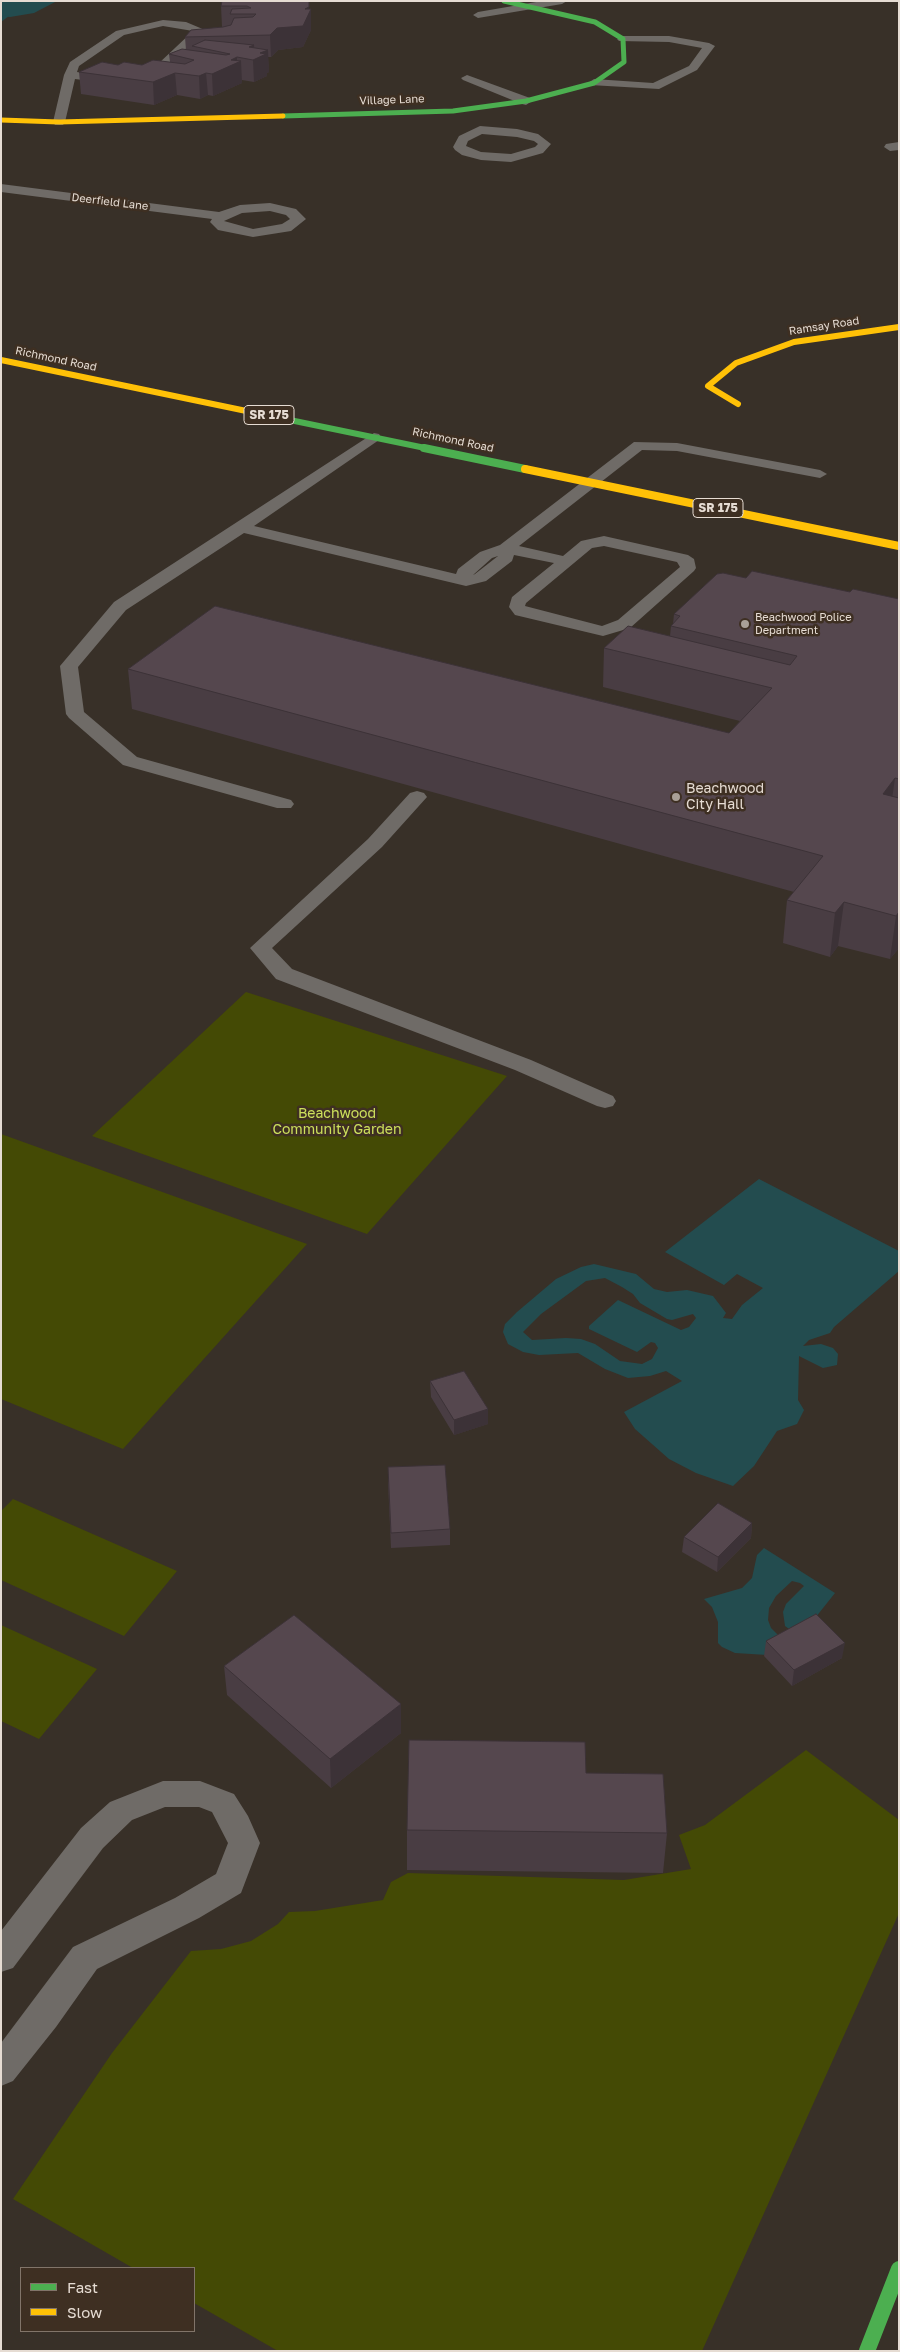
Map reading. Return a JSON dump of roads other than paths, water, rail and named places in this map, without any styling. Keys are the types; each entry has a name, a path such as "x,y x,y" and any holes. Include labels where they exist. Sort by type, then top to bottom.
{"street":[{"path":"504,1 595,22 623,39 669,39 709,46 693,68 655,87 594,83"},
{"path":"478,15 562,1"},
{"path":"60,122 70,75 74,64 120,33 163,23 186,25 200,30 162,66 132,76 99,79 70,75"},
{"name":"Village Lane","path":"1,120 60,122 452,111 526,101 594,83 624,62 623,39"},
{"path":"467,78 526,101"},
{"path":"452,111 480,130 517,133 538,138 545,144 539,150 511,158 481,156 466,152 459,147 463,139 480,130"},
{"name":"Deerfield Lane","path":"1,188 220,216 240,209 270,207 291,212 299,219 286,228 253,233 223,227 217,222 220,216"},
{"name":"Ramsay Road","path":"738,404 708,386 736,363 794,342 899,327"},
{"name":"Richmond Road","path":"1,360 899,546"},
{"path":"867,2351 899,2268"}],"lane":[{"path":"284,804 130,761 75,714 69,666 120,606 241,528 374,437"},
{"path":"506,548 590,481 640,445 652,444 677,447 820,474"},
{"path":"241,528 466,581 480,578 506,558 506,548"},
{"path":"604,541 682,558 688,562 688,568 624,624 603,631 521,611 517,607 518,601 566,561 587,544 604,541"},
{"path":"506,548 566,561"},
{"path":"417,797 376,843 260,948 284,974 523,1065 605,1101"},
{"path":"1,1957 92,1838 121,1811 163,1794 200,1794 223,1804 237,1826 244,1843 229,1883 187,1908 85,1958 1,2070"}],"water":[{"path":"1,1 57,1 34,13 10,17 1,16"},
{"path":"759,1179 899,1251 899,1271 834,1327 830,1333 809,1340 803,1346 821,1344 833,1348 838,1354 837,1365 823,1368 799,1356 798,1400 804,1410 797,1424 777,1431 754,1466 733,1486 696,1473 669,1459 635,1429 624,1412 682,1381 666,1371 650,1376 628,1378 605,1369 578,1353 539,1355 523,1352 508,1344 503,1332 505,1324 517,1312 556,1279 581,1267 594,1264 636,1274 654,1289 667,1292 687,1290 713,1296 726,1313 723,1318 732,1319 742,1305 763,1288 737,1274 724,1285 665,1252","holes":["605,1278 633,1294 640,1303 667,1319 672,1320 693,1314 696,1318 689,1327 681,1330 618,1300 589,1326 589,1329 637,1352 651,1342 655,1343 658,1348 652,1359 642,1364 620,1361 595,1344 581,1339 532,1340 523,1332 541,1314 586,1281"]},
{"path":"764,1548 835,1593 800,1637 785,1626 783,1612 786,1604 804,1586 792,1581 776,1596 769,1608 768,1620 771,1628 787,1644 767,1655 735,1653 718,1643 718,1622 712,1607 704,1599 742,1588 752,1578 757,1555"}],"waterway":[{"path":"1,20 6,16"}],"place":[{"name":"Beachwood Police Department","path":"745,624"},
{"name":"Beachwood City Hall","path":"676,797"}],"park label":[{"name":"Beachwood Community Garden","path":"337,1122"}]}
